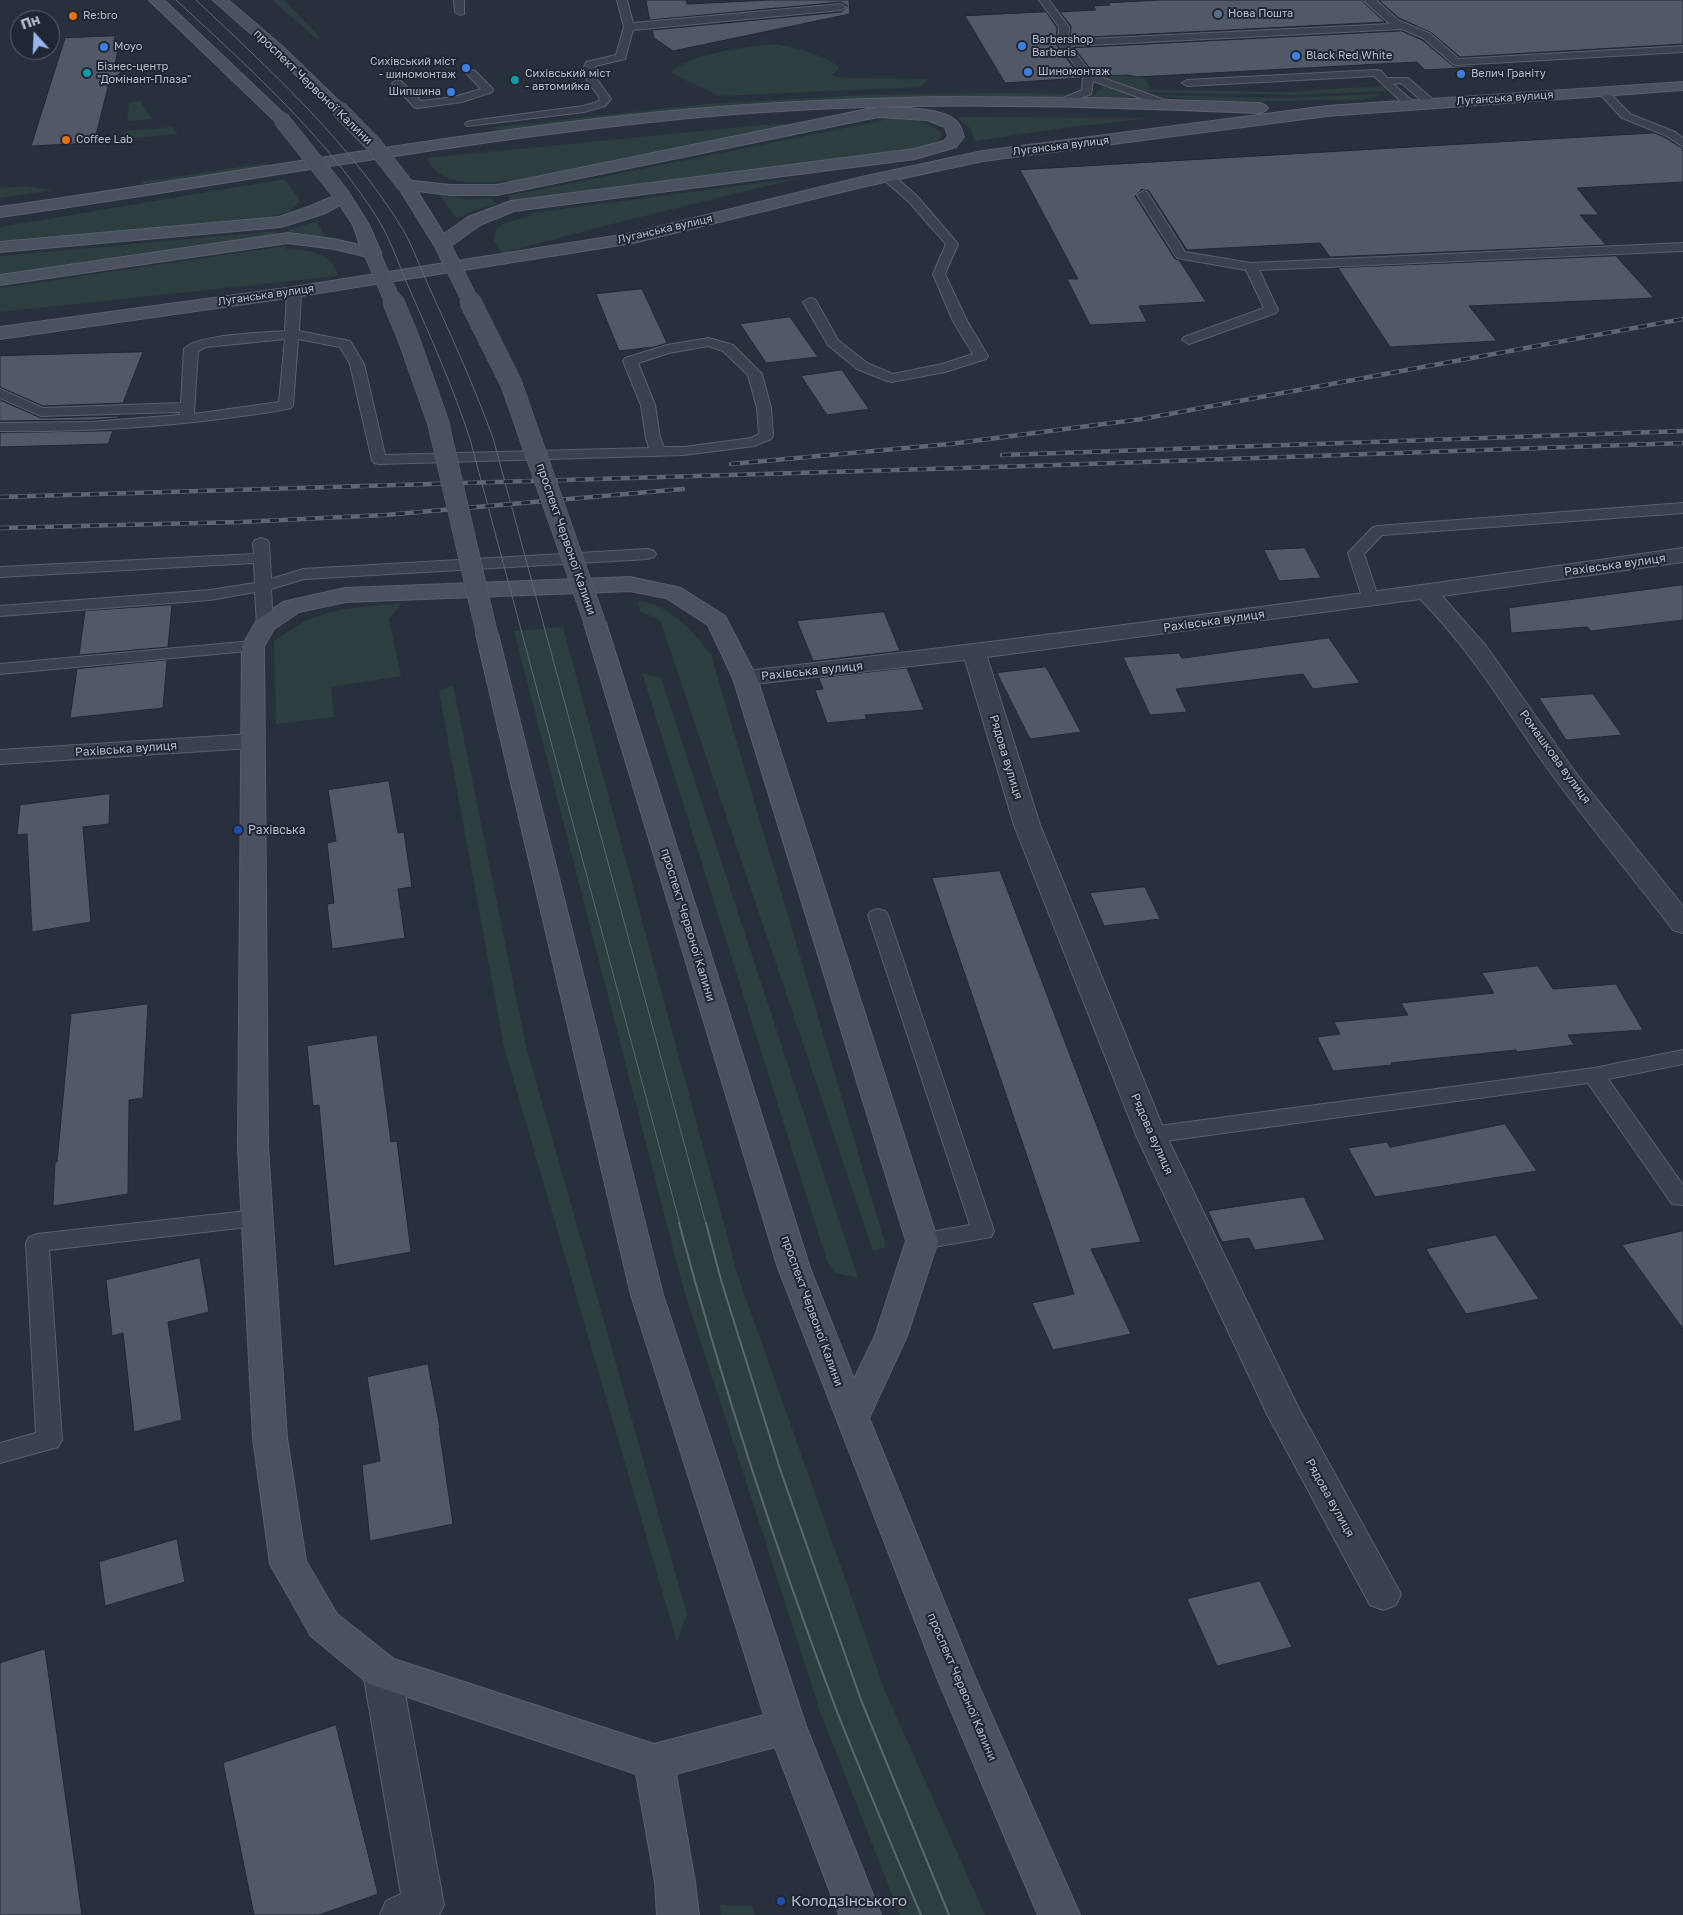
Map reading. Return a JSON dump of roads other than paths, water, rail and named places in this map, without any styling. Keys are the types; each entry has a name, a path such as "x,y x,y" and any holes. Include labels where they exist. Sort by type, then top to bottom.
{"main road":[{"path":"156,0 281,119 344,197 361,225 408,337 438,422 487,634 647,1295 787,1726 860,1915"},
{"name":"проспект Червоної Калини","path":"220,0 278,50 339,109 374,145 405,185 442,244 500,362 512,382 595,623 794,1268 955,1675 1059,1915"},
{"name":"Луганська вулиця","path":"0,333 294,292 634,238 983,156 1327,110 1683,86"},
{"name":"Луганська вулиця","path":"0,212 97,199 485,138 625,120 761,108 913,102 1065,101 1327,110"},
{"path":"454,143 572,136 744,120 878,112 1327,110"},
{"path":"442,244 474,220 512,206 1128,125 1327,110"},
{"path":"405,185 450,190 497,190 878,112 928,116 950,122 955,130 956,137 950,144 610,229 535,255"},
{"path":"0,280 285,230 317,210 344,197"},
{"path":"0,220 97,199"},
{"path":"0,248 285,230 372,253"},
{"path":"0,322 135,314"},
{"path":"787,1726 654,1762 382,1672 324,1625 288,1564 270,1438 256,1218 253,1147 252,741 259,635 290,607 345,595 630,584 673,594 717,621 745,678 922,1241 891,1336 852,1418"},
{"path":"654,1762 675,1882 678,1915"}],"street":[{"name":"Рахівська вулиця","path":"745,678 974,652 1371,600 1683,555"},
{"name":"Ромашкова вулиця","path":"1425,592 1448,613 1472,641 1556,761 1683,924"},
{"name":"Рядова вулиця","path":"974,652 1027,825 1151,1135 1284,1414 1383,1594"},
{"name":"Рахівська вулиця","path":"0,757 252,741"},
{"path":"382,1672 423,1905 401,1915"}],"lane":[{"path":"460,0 460,12"},
{"path":"466,118 584,109 602,104 606,99 604,93 589,77 588,71 590,64 621,57 629,27 622,0"},
{"path":"1044,0 1064,27 1064,42 1088,76 1164,103"},
{"path":"1371,0 1370,2 1394,22 1427,36 1457,62 1683,49"},
{"path":"629,27 726,16 840,7"},
{"path":"1064,42 1402,26"},
{"path":"397,83 418,105 450,101 470,98 488,90 471,73"},
{"path":"1187,83 1377,73 1410,104"},
{"path":"1065,101 1087,92 1088,76"},
{"path":"1384,81 1404,80 1431,103"},
{"path":"1603,92 1626,116 1671,134 1683,144"},
{"path":"450,101 485,138"},
{"path":"810,302 833,342 862,366 892,378 945,368 981,356 960,321 939,274 952,244 913,199 888,177"},
{"path":"1143,195 1181,255 1251,268 1683,247"},
{"path":"1189,340 1272,310 1251,268"},
{"path":"0,393 41,412 187,413 286,405 294,292"},
{"path":"187,413 191,349 193,347 203,343 292,334 345,344 357,364 378,460 658,452 684,451 754,442 766,436 764,408 755,374 728,348 709,342 667,349 630,361 648,405 653,438 658,452"},
{"path":"0,427 45,428 149,424 187,413"},
{"path":"1371,600 1356,553 1377,531 1683,508"},
{"path":"0,572 261,550 263,586 259,635 0,669"},
{"path":"0,611 210,594 263,586 303,574 648,554"},
{"path":"878,915 983,1231 922,1241"},
{"path":"1151,1135 1594,1075 1683,1057"},
{"path":"1594,1075 1680,1198"},
{"path":"0,1453 49,1440 37,1243 256,1218"}],"tram line":[{"path":"176,0 258,77 310,130 357,188 387,236 441,363 470,439 680,1224"},
{"path":"196,0 305,106 355,162 378,192 407,236 469,377 493,438 706,1224"},
{"path":"679,1223 732,1407 792,1589 836,1709 921,1915"},
{"path":"706,1223 721,1280 780,1469 861,1700 949,1915"}],"railway":[{"path":"731,464 950,444 1142,419 1683,319"},
{"path":"1002,455 1683,431"},
{"path":"0,497 1028,466 1683,443"},
{"path":"0,528 241,522 385,515 683,489"}],"place":[{"name":"Нова Пошта","path":"1218,14"},
{"name":"Re:bro","path":"73,16"},
{"name":"Barbershop Barberis","path":"1022,46"},
{"name":"Moyo","path":"104,47"},
{"name":"Black Red White","path":"1296,56"},
{"name":"Сихівський міст - шиномонтаж","path":"466,68"},
{"name":"Шиномонтаж","path":"1028,72"},
{"name":"Бізнес-центр \"Домінант-Плаза\"","path":"87,73"},
{"name":"Велич Граніту","path":"1461,74"},
{"name":"Сихівський міст - автомийка","path":"515,80"},
{"name":"Шипшина","path":"451,92"},
{"name":"Coffee Lab","path":"66,140"},
{"name":"Рахівська","path":"238,830"},
{"name":"Колодзінського","path":"781,1901"}]}
